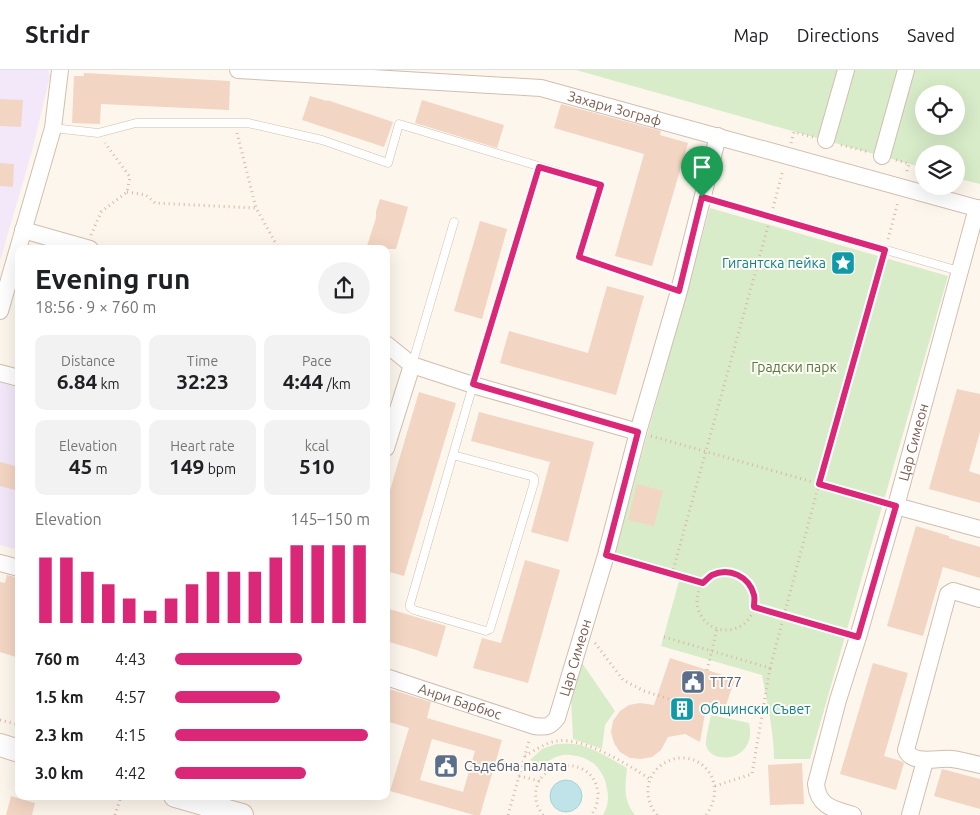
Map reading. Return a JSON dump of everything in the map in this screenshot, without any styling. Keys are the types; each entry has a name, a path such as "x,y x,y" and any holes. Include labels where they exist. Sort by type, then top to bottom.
{"street":[{"path":"19,245 53,128 60,70"},
{"name":"Захари Зограф","path":"238,70 541,88 978,209"},
{"path":"826,140 846,70"},
{"path":"882,156 906,70"},
{"name":"Цар Симеон","path":"534,726 545,727 552,725 557,718 606,555 638,432 679,291 718,136"},
{"name":"Цар Симеон","path":"845,813 828,807 820,800 816,792 816,784 838,700 896,506 959,271 978,209"},
{"path":"23,230 77,245"},
{"path":"0,312 15,259"},
{"path":"390,347 412,365 638,432"},
{"path":"390,435 412,365"},
{"path":"0,373 15,377"},
{"path":"896,506 980,529"},
{"path":"0,562 15,567"},
{"path":"980,599 953,592 948,594 906,750 911,756 925,760 950,758 980,765"},
{"name":"Анри Барбюс","path":"390,678 534,726"},
{"path":"0,745 15,750"},
{"path":"910,815 925,760"},
{"path":"203,800 242,815"}],"lane":[{"path":"53,128 98,133 136,123 248,123 322,140 388,163 400,124 601,185 579,257 679,291"},
{"path":"453,455 534,478 490,629 486,631 414,610 410,607 410,604 473,384 539,167"},
{"path":"702,197 959,271"},
{"path":"412,365 454,222"}],"path":[{"path":"235,123 256,208 277,245"},
{"path":"89,245 101,212 127,192 130,177 98,133"},
{"path":"127,192 146,195 155,203 256,208"},
{"path":"672,574 770,217"},
{"path":"715,786 752,774 770,668 783,615 885,250"},
{"path":"638,432 896,506"},
{"path":"606,555 703,583"},
{"path":"722,572 733,573 743,577 750,585 754,596 754,607 750,618 741,626 729,630 717,629 707,624 700,615 696,604 697,593 703,583 711,576 722,572"},
{"path":"754,607 858,637"},
{"path":"584,629 623,680 644,691 669,699"},
{"path":"707,670 717,629"},
{"path":"664,637 770,668"},
{"path":"0,720 15,724"},
{"path":"508,815 534,726"},
{"path":"525,756 536,749 556,741 575,742 602,752 650,779"},
{"path":"657,815 648,799 650,779 664,763 686,758 696,761 705,767 712,776 715,786 715,797 712,808 706,815"},
{"path":"543,815 538,805 536,793 540,781 548,772 558,766 570,765 582,769 591,776 597,787 598,799 591,815"},
{"path":"519,776 540,781"},
{"path":"115,815 119,800"}],"shaded area":[{"path":"0,70 48,70 50,76 32,151 0,261"},
{"path":"0,382 15,387 15,549 0,545"}],"green space":[{"path":"576,70 980,70 980,184 965,180 965,145 915,145 915,165"},
{"name":"Градски парк","path":"710,208 948,276 810,759 774,759 772,728 762,675 661,646 679,581 612,562"},
{"path":"582,663 615,711 605,725 602,749 573,739 571,700"},
{"path":"711,715 749,723 750,736 747,746 740,753 724,758 709,752 706,743"},
{"path":"556,744 584,746 601,753 627,768 625,787 628,804 635,815 603,815 608,792 603,775 595,764 590,761 575,755 564,755 554,758 542,766 530,760 542,749"}],"water":[{"path":"566,780 578,784 582,796 578,808 566,812 554,808 550,796 554,784"}],"building":[{"path":"84,73 230,81 229,110 101,104 100,124 72,123 74,76 84,76"},
{"path":"310,96 393,122 384,147 302,120"},
{"path":"0,99 23,100 21,127 0,126"},
{"path":"422,100 504,125 497,148 415,123"},
{"path":"561,104 661,131 660,135 688,143 652,266 615,256 644,154 554,128"},
{"path":"0,163 14,164 13,187 0,186"},
{"path":"380,199 408,207 396,249 390,249 390,245 367,245 376,218"},
{"path":"480,221 507,229 482,319 454,311"},
{"path":"607,286 644,296 616,395 500,363 509,331 588,353"},
{"path":"957,389 980,394 980,432 969,471 980,475 980,503 929,489"},
{"path":"419,392 456,403 404,576 390,572 390,490"},
{"path":"479,412 594,442 568,542 531,532 550,462 471,441"},
{"path":"0,462 15,466 15,490 0,486"},
{"path":"637,484 663,491 654,526 628,520"},
{"path":"916,526 980,547 980,578 943,567 923,636 887,626"},
{"path":"525,560 560,570 528,683 473,668 482,638 501,643"},
{"path":"7,575 15,577 15,657 0,652 0,582 5,583"},
{"path":"390,609 446,626 437,657 390,642"},
{"name":"Общински Съвет","path":"670,658 735,679 725,708 707,702 700,742 685,734 668,737 661,750 652,757 630,758 620,752 614,743 611,732 613,721 620,711 629,705 640,703 654,705"},
{"path":"873,663 908,673 884,756 904,763 896,790 840,774"},
{"path":"390,689 431,702 427,718 502,740 480,815 474,815 390,791 409,728 390,722","holes":["432,739 475,751 463,792 420,780"]},
{"path":"802,763 804,804 770,805 768,765"},
{"path":"942,769 980,779 980,809 934,796"},
{"path":"11,796 15,797 15,800 35,803 32,815 6,815"}],"place":[{"name":"Гигантска пейка","path":"843,263"},
{"name":"TT77","path":"693,682"},
{"name":"Общински Съвет","path":"682,709"},
{"name":"Съдебна палата","path":"446,766"}],"route":[{"path":"539,167 601,185 579,257 679,291 702,197 885,250 819,484 896,506 858,637 754,607 754,596 750,585 743,577 733,573 722,572 711,576 703,583 606,555 638,432 473,384 539,167"}]}
